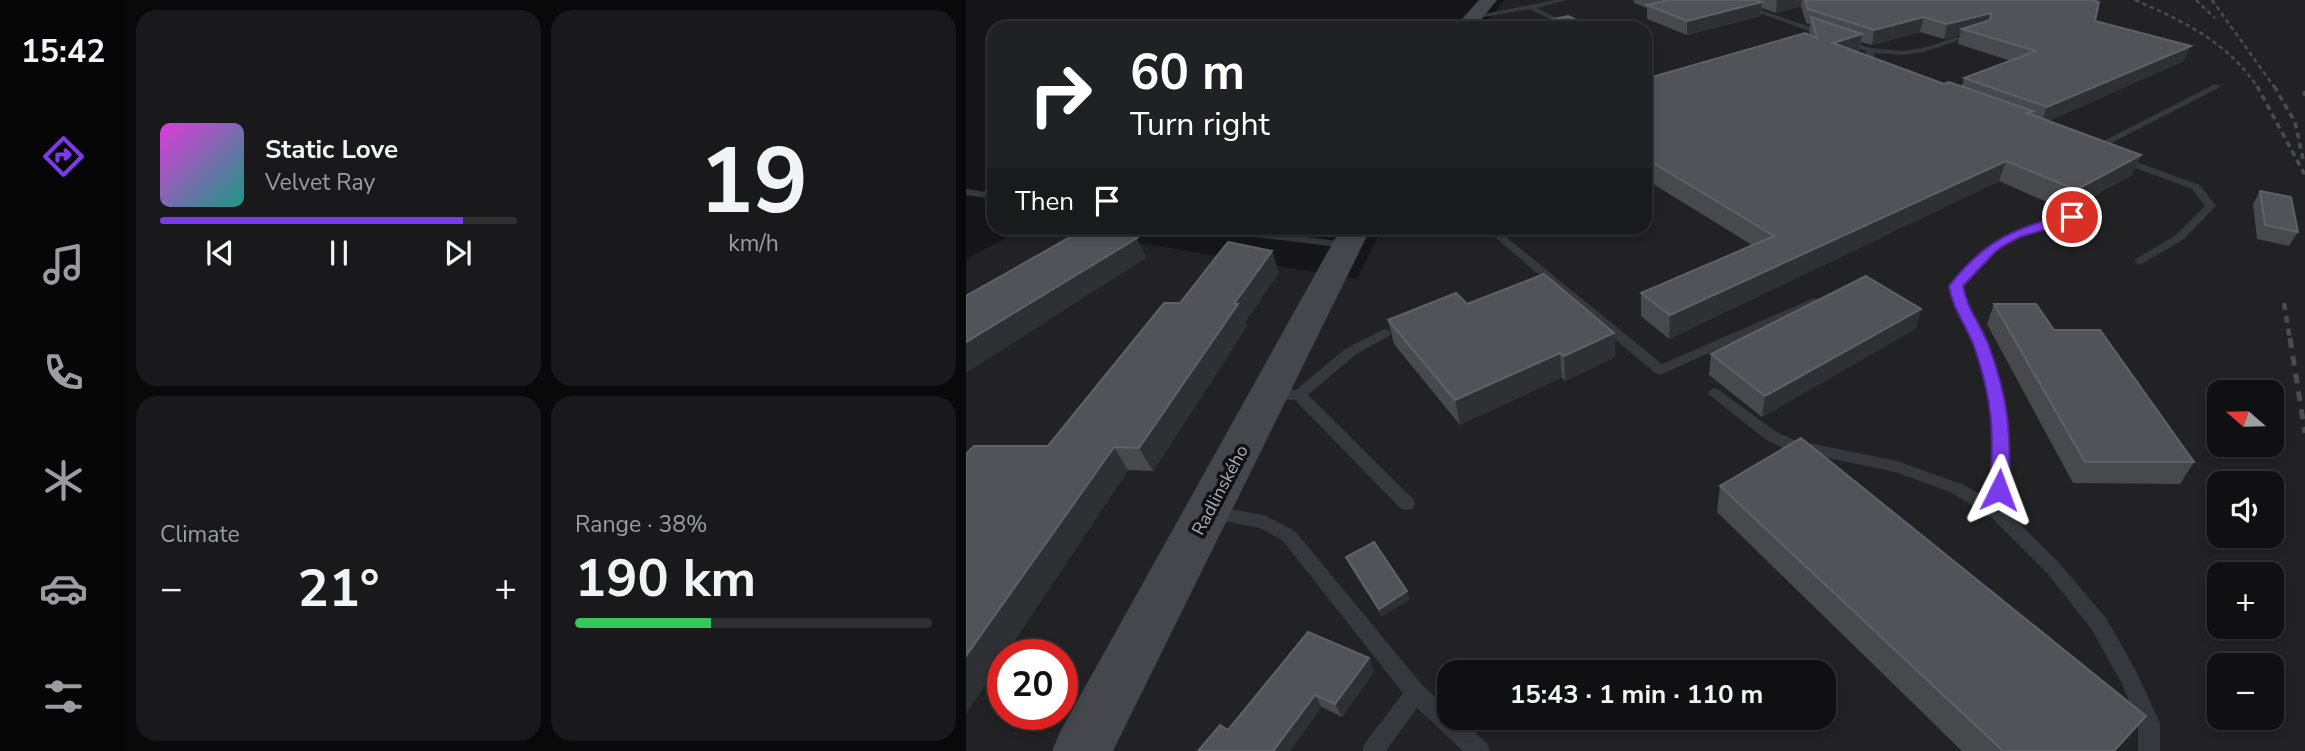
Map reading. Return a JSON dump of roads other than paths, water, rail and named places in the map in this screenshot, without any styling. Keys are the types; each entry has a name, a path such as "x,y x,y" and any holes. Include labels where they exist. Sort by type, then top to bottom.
{"main road":[{"path":"1470,21 1488,0"},
{"name":"Radlinského","path":"1082,751 1208,512 1285,394 1351,236"}],"lane":[{"path":"1476,21 1564,0"},
{"path":"1725,0 1870,50 1903,53 1924,50 1983,31"},
{"path":"1531,8 1558,21"},
{"path":"1870,50 1871,67 1884,72"},
{"path":"2093,149 2218,86"},
{"path":"2080,144 2196,187 2211,206 2180,237 2140,261"},
{"path":"966,192 987,195"},
{"path":"1998,513 2002,444 1999,404 1980,343 1958,300 1956,286 2001,242 2016,234 2072,217"},
{"path":"1333,235 1351,236"},
{"path":"1497,235 1660,370 1835,294"},
{"path":"1384,333 1285,394 1407,504"},
{"path":"1714,393 1770,435 1790,445 1897,467 1956,488 1998,513 2054,569 2099,624 2129,678 2149,723 2149,751"},
{"path":"1208,512 1264,522 1289,536 1416,693 1479,751"},
{"path":"1373,751 1416,693"}],"railway":[{"path":"2135,0 2187,25 2219,45 2258,88"},
{"path":"2196,0 2215,18"},
{"path":"2212,0 2275,88"},
{"path":"2257,86 2305,175"},
{"path":"2274,86 2295,122 2303,159"},
{"path":"2304,91 2305,96"},
{"path":"2284,303 2290,340"},
{"path":"2290,338 2305,433"}]}
